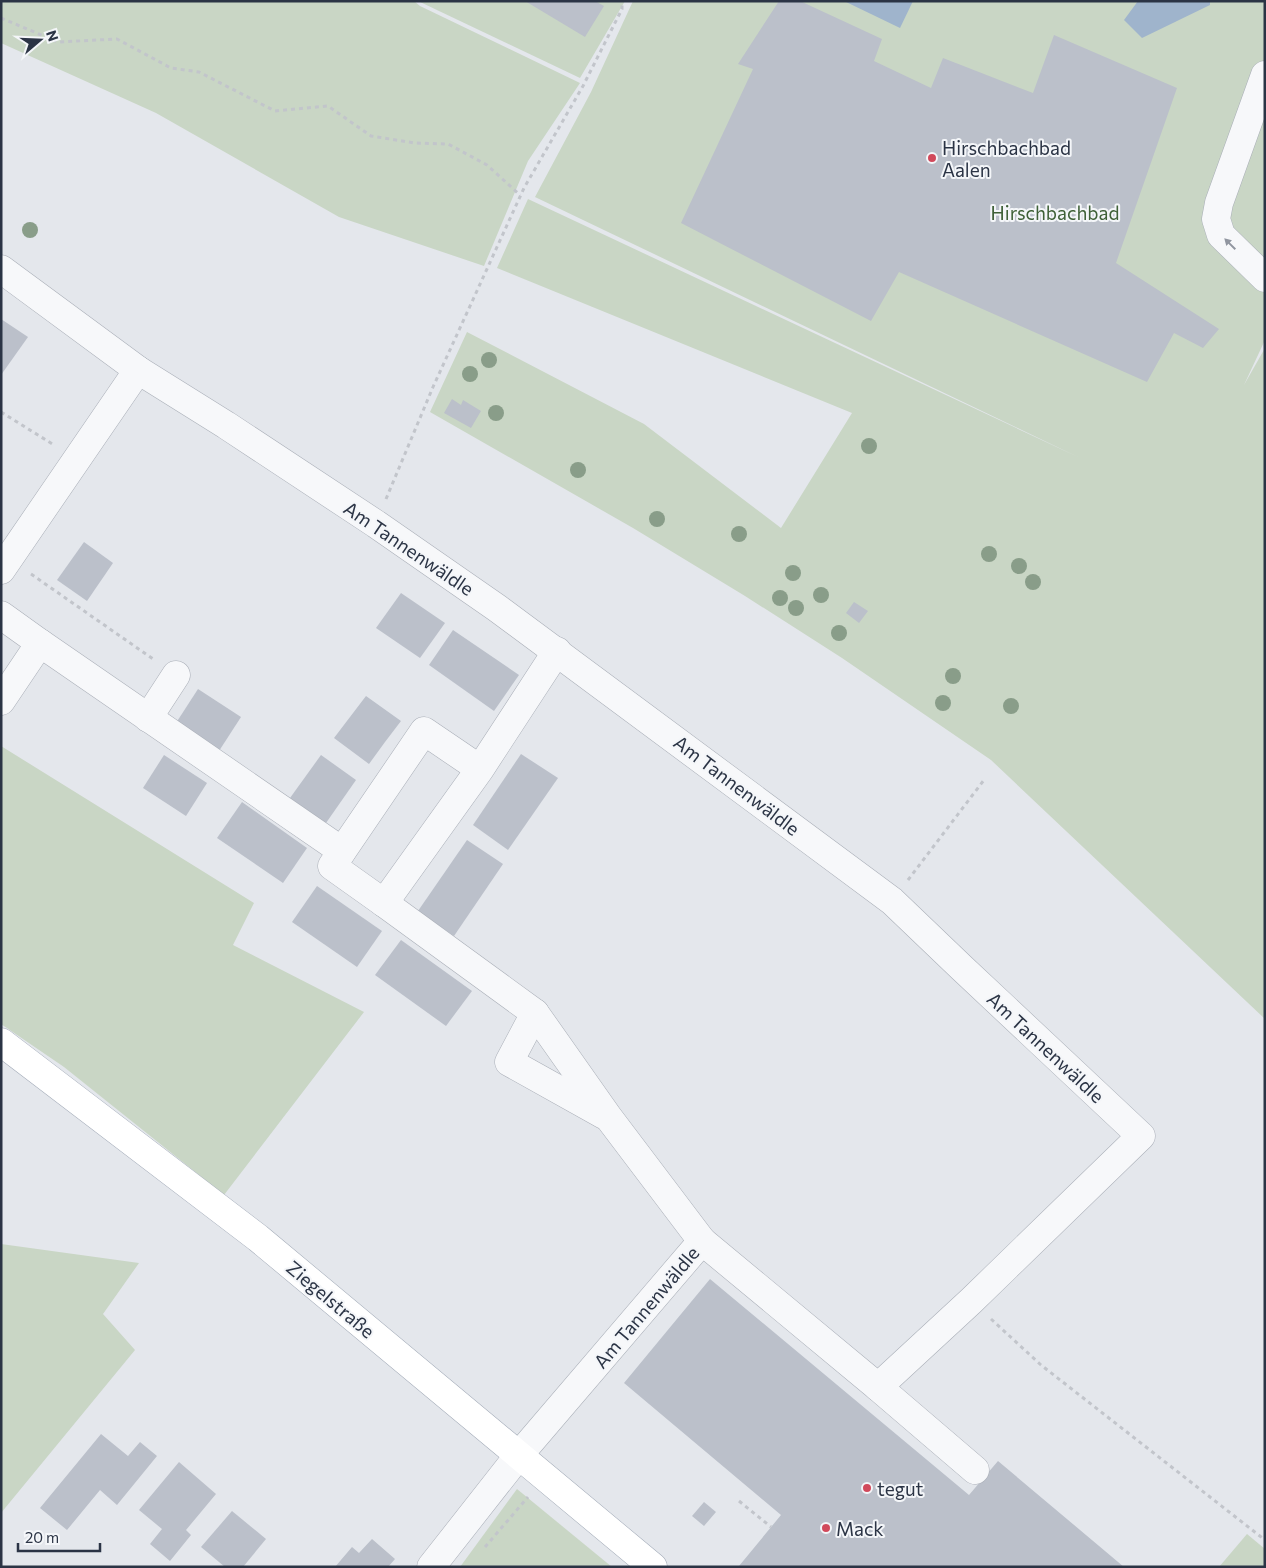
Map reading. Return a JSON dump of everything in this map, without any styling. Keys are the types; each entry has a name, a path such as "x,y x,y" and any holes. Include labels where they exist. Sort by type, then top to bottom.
{"main road":[{"name":"Ziegelstraße","path":"1,1042 258,1238 652,1567"}],"street":[{"path":"1265,75 1219,203 1216,219 1221,235 1265,278"},
{"name":"Am Tannenwäldle","path":"1,269 138,370 226,425 376,524 497,608 892,901 1141,1136 971,1301 878,1387"},
{"path":"14,571 138,370"},
{"path":"1,615 342,851"},
{"path":"1,701 40,643"},
{"path":"384,902 480,769 557,652"},
{"path":"148,718 176,675"},
{"path":"480,769 424,731 332,866 384,902 535,1014 609,1118 702,1241"},
{"path":"535,1014 509,1062 609,1118"},
{"name":"Am Tannenwäldle","path":"431,1567 519,1455 702,1241 975,1470"}],"path":[{"path":"376,524 433,387 520,195 583,86 622,9 622,1"},
{"path":"1,18 58,42 117,39 171,68 200,72 274,112 328,106 370,136 415,143 448,144 487,165 520,195"},
{"path":"1,412 37,434"},
{"path":"14,571 176,675"},
{"path":"892,901 984,780"},
{"path":"971,1301 1041,1365 1265,1540"},
{"path":"481,1552 531,1494"},
{"path":"739,1501 771,1528"}],"green space":[{"path":"1,1 414,1 420,6 580,83 528,161 484,266 339,217 156,113 1,43"},
{"path":"418,1 625,1 580,78"},
{"name":"Hirschbachbad","path":"633,1 1265,1 1265,340 1244,385 1265,348 1265,1019 991,760 842,658 745,596 633,528 430,412 467,332 644,424 781,528 852,413 497,268 528,199 1078,457 535,197 591,92"},
{"path":"1,746 254,903 233,945 364,1012 224,1195 64,1067 1,1024"},
{"path":"1,1244 139,1263 103,1314 135,1350 1,1513"},
{"path":"517,1489 612,1567 460,1567"},
{"path":"1247,1534 1265,1549 1265,1567 1219,1567"}],"water":[{"path":"844,1 913,1 900,28"},
{"path":"1138,1 1210,1 1210,5 1142,38 1124,20"}],"building":[{"path":"525,1 595,1 604,6 585,37"},
{"name":"Hirschbachbad Aalen","path":"779,1 800,1 882,39 874,61 931,88 943,58 1033,93 1054,35 1177,88 1116,263 1219,329 1203,348 1174,333 1147,382 899,272 871,321 681,223 753,69 738,64"},
{"path":"1,319 28,337 1,375"},
{"path":"452,399 461,405 463,400 481,411 471,428 444,413"},
{"path":"84,542 113,563 87,601 57,580"},
{"path":"401,593 445,623 420,658 376,628"},
{"path":"854,602 868,611 859,623 846,613"},
{"path":"453,630 519,675 494,711 429,665"},
{"path":"198,689 241,717 219,751 176,723"},
{"path":"366,696 401,721 369,764 334,738"},
{"path":"521,754 558,778 508,850 473,825"},
{"path":"164,755 207,783 186,816 143,788"},
{"path":"321,755 356,780 326,823 290,798"},
{"path":"242,802 307,848 283,883 217,838"},
{"path":"467,840 503,864 454,936 418,911"},
{"path":"317,886 382,931 357,967 292,922"},
{"path":"401,940 472,991 446,1026 375,975"},
{"path":"710,1279 969,1495 998,1461 1124,1567 740,1567 781,1515 624,1383"},
{"path":"101,1434 128,1456 140,1442 157,1456 117,1505 100,1490 67,1530 40,1508"},
{"path":"179,1462 216,1494 186,1530 191,1535 170,1561 150,1544 162,1529 139,1510"},
{"path":"704,1502 716,1512 704,1526 692,1516"},
{"path":"232,1511 266,1539 243,1567 225,1567 201,1547"},
{"path":"372,1539 395,1559 388,1567 335,1567 352,1547 359,1553"}],"place":[{"name":"Hirschbachbad Aalen","path":"932,158"},
{"name":"tegut","path":"867,1488"},
{"name":"Mack","path":"826,1528"}]}
